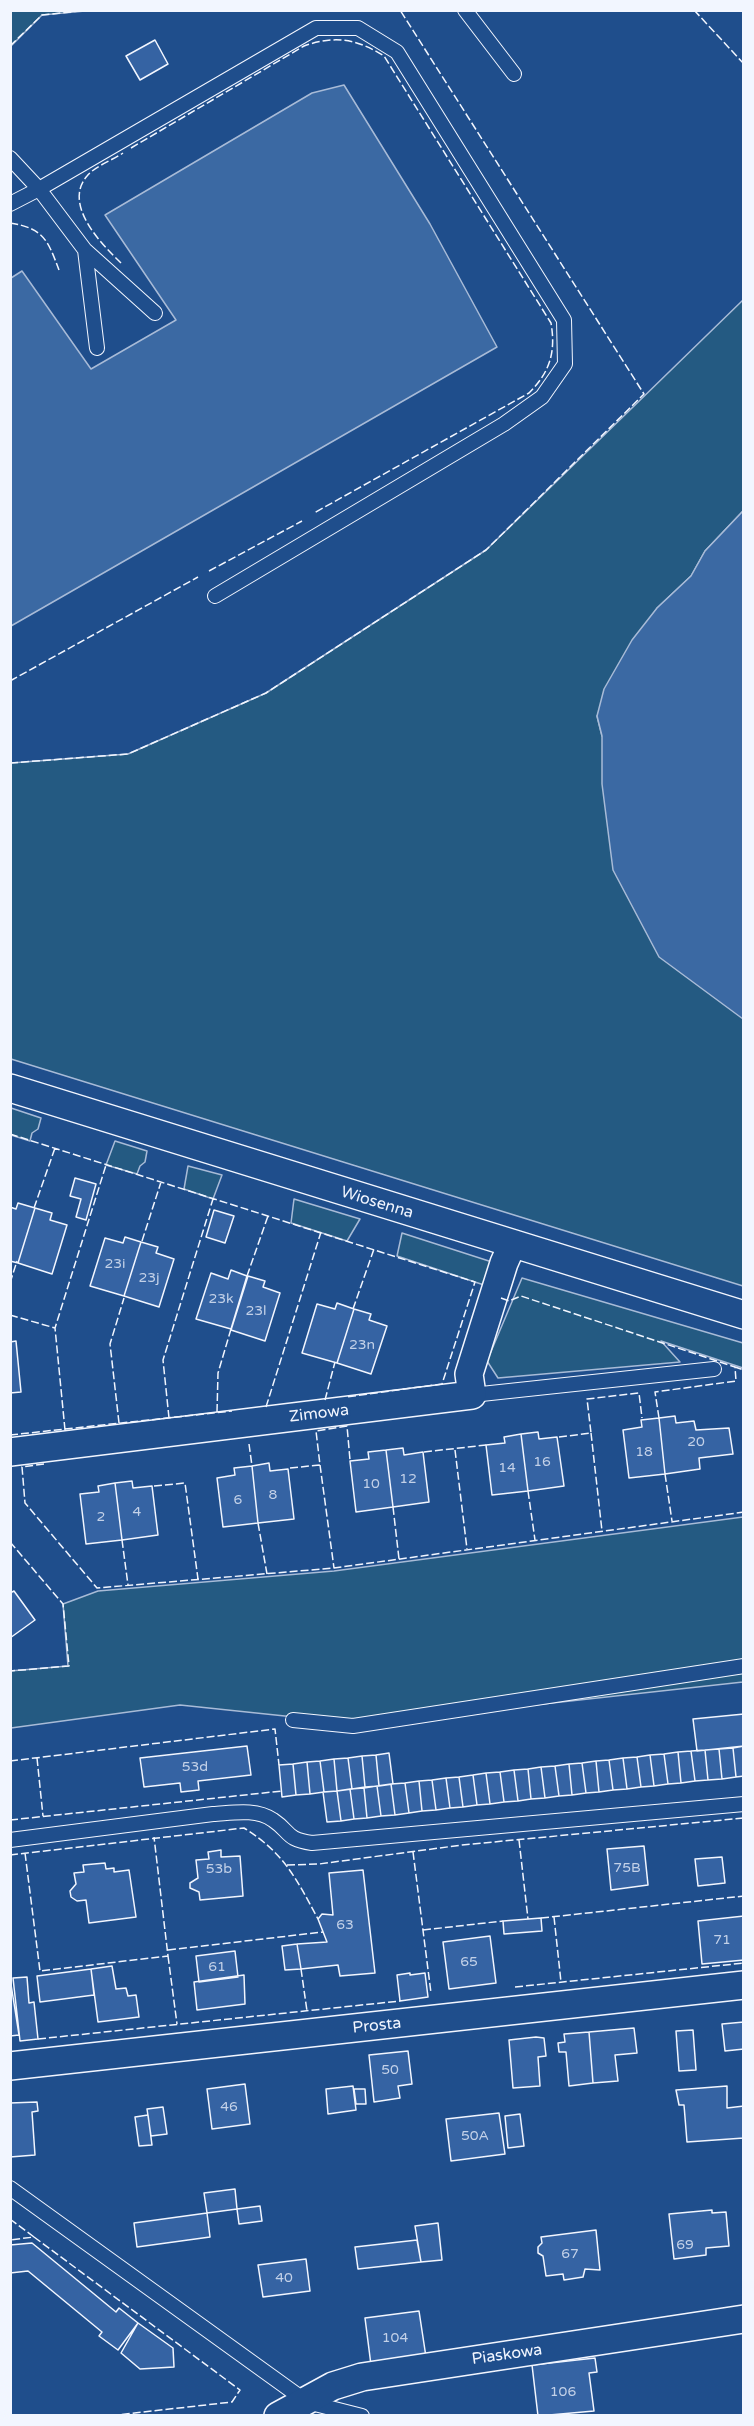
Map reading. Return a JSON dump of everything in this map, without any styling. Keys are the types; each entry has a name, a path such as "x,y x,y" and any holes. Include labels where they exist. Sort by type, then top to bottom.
{"street":[{"name":"Wiosenna","path":"10,1088 744,1315"},
{"path":"472,1395 469,1374 504,1263 512,1245"},
{"name":"Zimowa","path":"10,1452 472,1395"},
{"name":"Prosta","path":"10,2066 744,1985"},
{"name":"Piaskowa","path":"278,2415 307,2402 333,2386 362,2377 744,2319"}],"lane":[{"path":"465,10 514,74"},
{"path":"10,204 316,28 358,28 397,52 564,320 565,364 542,397 504,424 215,596"},
{"path":"10,158 39,189 85,250 155,313"},
{"path":"85,250 97,348"},
{"path":"472,1395 714,1369"},
{"path":"293,1720 353,1726 744,1666"},
{"path":"10,1840 213,1814 246,1812 264,1816 274,1821 287,1835 312,1843 744,1804"},
{"path":"10,2188 307,2402 362,2415"}],"shaded area":[{"path":"11,10 85,11 42,15 11,46"},
{"path":"344,85 430,224 497,347 11,626 11,278 22,271 91,369 176,320 105,215 312,93"},
{"path":"743,300 743,511 705,551 691,576 657,608 597,716 602,736 743,919 743,1286 11,1059 11,763 128,754 266,693 486,550"},
{"path":"743,511 743,1019 659,957 613,870 602,784 602,736 597,716 604,689 632,640 657,608 691,576 705,551"},
{"path":"11,1108 41,1118 38,1129 32,1133 30,1141 11,1135"},
{"path":"115,1141 147,1151 145,1162 140,1166 137,1174 106,1165"},
{"path":"188,1166 222,1175 213,1199 184,1189"},
{"path":"294,1199 360,1219 347,1241 291,1223"},
{"path":"402,1233 492,1262 484,1285 397,1256"},
{"path":"522,1278 743,1343 743,1368 661,1341 680,1362 498,1378 487,1361"},
{"path":"743,1517 743,1682 361,1724 180,1705 11,1728 10,1671 68,1666 63,1604 98,1591 334,1571"}],"building":[{"path":"155,40 168,64 140,80 126,56"},
{"path":"75,1178 96,1184 86,1220 76,1217 81,1199 70,1196"},
{"path":"18,1203 35,1208 18,1263 10,1261 10,1207 16,1209"},
{"path":"35,1208 52,1213 50,1220 67,1225 52,1274 18,1263"},
{"path":"214,1210 234,1216 225,1243 206,1237"},
{"path":"125,1237 141,1242 124,1296 90,1286 105,1238 123,1243"},
{"path":"141,1242 158,1247 156,1253 174,1259 159,1307 124,1296"},
{"path":"231,1270 247,1276 231,1329 196,1319 211,1273 228,1279"},
{"path":"248,1276 265,1281 263,1287 280,1293 265,1341 231,1330"},
{"path":"337,1303 354,1309 337,1363 302,1353 317,1304 335,1309"},
{"path":"354,1309 371,1314 369,1320 387,1326 371,1374 337,1363"},
{"path":"16,1341 21,1392 10,1393 10,1342"},
{"path":"675,1416 676,1423 694,1421 696,1430 729,1428 733,1454 699,1458 700,1469 665,1474 659,1418"},
{"path":"659,1418 665,1474 629,1478 623,1430 642,1427 641,1420"},
{"path":"538,1432 539,1439 557,1437 564,1486 528,1491 521,1434"},
{"path":"521,1434 528,1491 492,1495 486,1445 505,1443 504,1437"},
{"path":"403,1448 404,1455 423,1452 429,1502 393,1507 386,1450"},
{"path":"386,1450 393,1507 356,1512 350,1461 369,1459 368,1452"},
{"path":"269,1463 270,1471 288,1469 294,1519 258,1523 252,1466"},
{"path":"252,1466 258,1523 223,1527 217,1478 235,1475 234,1468"},
{"path":"132,1481 133,1488 152,1486 158,1535 122,1540 115,1483"},
{"path":"115,1483 122,1540 86,1544 80,1494 99,1492 98,1486"},
{"path":"14,1591 35,1620 10,1638 10,1593"},
{"path":"744,1714 744,1746 697,1751 693,1719"},
{"path":"247,1746 251,1775 198,1781 199,1790 181,1792 180,1783 144,1787 140,1758"},
{"path":"744,1746 744,1776 736,1777 733,1748"},
{"path":"733,1748 736,1777 722,1779 719,1749"},
{"path":"719,1749 722,1779 708,1780 705,1750"},
{"path":"705,1750 708,1780 695,1781 691,1751"},
{"path":"691,1751 695,1781 681,1783 678,1752"},
{"path":"678,1752 681,1783 668,1784 664,1754"},
{"path":"389,1753 393,1784 379,1786 376,1755"},
{"path":"664,1754 668,1784 654,1786 650,1755"},
{"path":"376,1755 379,1786 365,1787 362,1756"},
{"path":"650,1755 654,1786 641,1787 637,1757"},
{"path":"362,1756 365,1787 352,1789 348,1758"},
{"path":"637,1757 641,1787 627,1789 623,1758"},
{"path":"348,1758 352,1789 337,1791 334,1759"},
{"path":"623,1758 627,1789 613,1790 609,1760"},
{"path":"334,1759 337,1791 324,1792 320,1761"},
{"path":"609,1760 613,1790 599,1792 596,1761"},
{"path":"320,1761 324,1792 310,1794 307,1762"},
{"path":"596,1761 599,1792 586,1793 582,1763"},
{"path":"307,1762 310,1794 296,1795 293,1764"},
{"path":"582,1763 586,1793 572,1795 569,1764"},
{"path":"293,1764 296,1795 282,1797 279,1765"},
{"path":"569,1764 572,1795 559,1796 555,1766"},
{"path":"555,1766 559,1796 545,1798 541,1767"},
{"path":"541,1767 545,1798 531,1799 528,1769"},
{"path":"528,1769 531,1799 518,1801 514,1770"},
{"path":"514,1770 518,1801 504,1802 500,1772"},
{"path":"500,1772 504,1802 490,1804 486,1773"},
{"path":"486,1773 490,1804 477,1805 473,1775"},
{"path":"473,1775 477,1805 463,1807 459,1777"},
{"path":"459,1777 463,1807 450,1808 446,1778"},
{"path":"446,1778 450,1808 436,1810 432,1780"},
{"path":"432,1780 436,1810 422,1811 419,1781"},
{"path":"419,1781 422,1811 409,1813 405,1783"},
{"path":"405,1783 409,1813 395,1815 391,1784"},
{"path":"391,1784 395,1815 381,1816 377,1786"},
{"path":"377,1786 381,1816 367,1818 364,1788"},
{"path":"364,1788 367,1818 354,1819 350,1789"},
{"path":"350,1789 354,1819 341,1821 337,1791"},
{"path":"337,1791 341,1821 327,1822 323,1792"},
{"path":"644,1846 648,1885 611,1890 607,1849"},
{"path":"221,1850 221,1857 240,1856 243,1896 200,1900 199,1892 190,1888 190,1883 198,1878 196,1860 209,1859 208,1852"},
{"path":"722,1857 725,1883 698,1886 695,1859"},
{"path":"105,1863 106,1869 114,1868 114,1872 129,1870 136,1917 89,1923 86,1900 77,1901 71,1897 70,1891 76,1884 74,1873 84,1872 83,1865"},
{"path":"363,1870 375,1973 340,1976 338,1965 301,1969 297,1944 327,1942 318,1919 322,1914 333,1915 329,1873"},
{"path":"744,1916 744,1960 702,1964 698,1921"},
{"path":"541,1918 542,1931 504,1934 503,1921"},
{"path":"490,1936 496,1983 449,1989 443,1942"},
{"path":"297,1944 301,1969 285,1970 282,1946"},
{"path":"235,1951 238,1977 199,1982 196,1956"},
{"path":"112,1966 116,1989 126,1988 128,1996 136,1995 139,2017 98,2022 91,1969"},
{"path":"91,1969 94,1995 40,2002 37,1976"},
{"path":"410,1973 410,1975 425,1973 428,1997 400,2001 397,1975"},
{"path":"244,1975 245,2004 197,2010 194,1982"},
{"path":"27,1977 29,2003 34,2002 38,2039 20,2041 13,1978"},
{"path":"10,1978 19,2035 10,2036"},
{"path":"744,2022 744,2049 725,2051 722,2024"},
{"path":"634,2028 637,2053 615,2055 618,2081 593,2083 589,2032"},
{"path":"693,2030 696,2070 679,2071 676,2031"},
{"path":"589,2032 593,2083 569,2086 566,2052 559,2052 558,2043 565,2042 564,2034"},
{"path":"544,2038 546,2056 538,2057 540,2086 513,2088 509,2040"},
{"path":"408,2051 412,2084 398,2086 400,2098 374,2102 369,2055"},
{"path":"245,2084 250,2124 212,2129 207,2089"},
{"path":"353,2086 356,2110 328,2114 326,2089"},
{"path":"727,2086 727,2108 744,2106 744,2138 687,2142 684,2105 679,2105 676,2090"},
{"path":"354,2089 365,2089 366,2104 356,2104"},
{"path":"37,2102 38,2111 32,2112 35,2155 10,2157 10,2103"},
{"path":"163,2107 167,2134 151,2136 147,2109"},
{"path":"499,2113 505,2154 451,2161 446,2119"},
{"path":"520,2114 524,2146 508,2148 505,2116"},
{"path":"148,2115 152,2145 139,2146 135,2117"},
{"path":"235,2189 237,2209 207,2213 204,2193"},
{"path":"260,2206 262,2221 239,2224 237,2209"},
{"path":"712,2210 712,2213 726,2212 729,2246 706,2248 706,2255 674,2259 669,2214"},
{"path":"207,2213 210,2237 137,2247 134,2223"},
{"path":"438,2223 442,2260 421,2262 415,2226"},
{"path":"596,2230 600,2270 585,2269 583,2277 564,2280 563,2274 546,2276 543,2256 538,2253 538,2247 542,2243 541,2237"},
{"path":"417,2240 421,2262 358,2269 355,2247"},
{"path":"32,2243 116,2312 119,2308 138,2323 118,2350 99,2336 102,2332 28,2271 10,2273 10,2245"},
{"path":"306,2259 310,2291 263,2297 258,2265"},
{"path":"419,2311 426,2357 371,2365 365,2318"},
{"path":"138,2323 173,2348 174,2367 140,2369 121,2353"},
{"path":"595,2358 597,2372 589,2373 594,2411 538,2416 532,2365"}],"fence":[{"path":"10,46 42,15 89,10"},
{"path":"10,763 128,754 266,693 486,550 644,394 400,10"},
{"path":"694,10 744,64"},
{"path":"131,148 304,46 336,40 355,42 384,56 551,323 553,343 550,361 542,377 529,393 314,513"},
{"path":"121,263 103,245 87,222 79,199 81,187 90,172 123,153"},
{"path":"10,223 38,232 48,244 59,270"},
{"path":"209,571 302,521"},
{"path":"10,681 198,577"},
{"path":"10,1134 475,1282 442,1384 346,1397"},
{"path":"34,1208 55,1148"},
{"path":"65,1430 55,1328 106,1165"},
{"path":"142,1241 161,1182"},
{"path":"169,1418 163,1360 213,1199"},
{"path":"247,1276 268,1216"},
{"path":"266,1407 321,1232"},
{"path":"353,1309 374,1249"},
{"path":"10,1283 17,1261"},
{"path":"501,1298 509,1301 521,1296 735,1367"},
{"path":"119,1423 110,1344 124,1298"},
{"path":"10,1315 55,1328"},
{"path":"217,1412 218,1373 231,1329"},
{"path":"325,1400 335,1362"},
{"path":"659,1418 655,1392 736,1381 735,1367 744,1370"},
{"path":"559,1437 591,1433 587,1399 639,1393 642,1418"},
{"path":"10,1435 232,1411"},
{"path":"290,1468 320,1465 316,1431 347,1426 350,1460"},
{"path":"591,1433 602,1531"},
{"path":"249,1444 252,1466"},
{"path":"424,1452 486,1445"},
{"path":"455,1450 467,1549"},
{"path":"44,1464 22,1467 25,1503 97,1588 334,1568 744,1512"},
{"path":"320,1465 334,1568"},
{"path":"665,1474 672,1521"},
{"path":"154,1486 185,1483 198,1579"},
{"path":"528,1491 535,1540"},
{"path":"393,1507 399,1559"},
{"path":"258,1523 267,1574"},
{"path":"122,1540 128,1585"},
{"path":"10,1542 63,1604 69,1666 10,1671"},
{"path":"10,1761 275,1729 279,1765"},
{"path":"37,1758 43,1816"},
{"path":"10,1820 282,1791"},
{"path":"287,1865 319,1864 462,1845 744,1818"},
{"path":"10,1855 244,1828 258,1837 288,1868 318,1919"},
{"path":"25,1853 40,1971 168,1956 154,1837"},
{"path":"519,1840 528,1919"},
{"path":"413,1852 431,1993"},
{"path":"541,1918 744,1896"},
{"path":"554,1917 561,1982"},
{"path":"423,1930 503,1921"},
{"path":"168,1950 323,1932"},
{"path":"168,1956 177,2024"},
{"path":"515,1987 744,1963"},
{"path":"301,1969 307,2011"},
{"path":"38,2039 400,2001"},
{"path":"10,2219 34,2237 10,2240"},
{"path":"34,2237 240,2390 232,2402 108,2416"}]}
